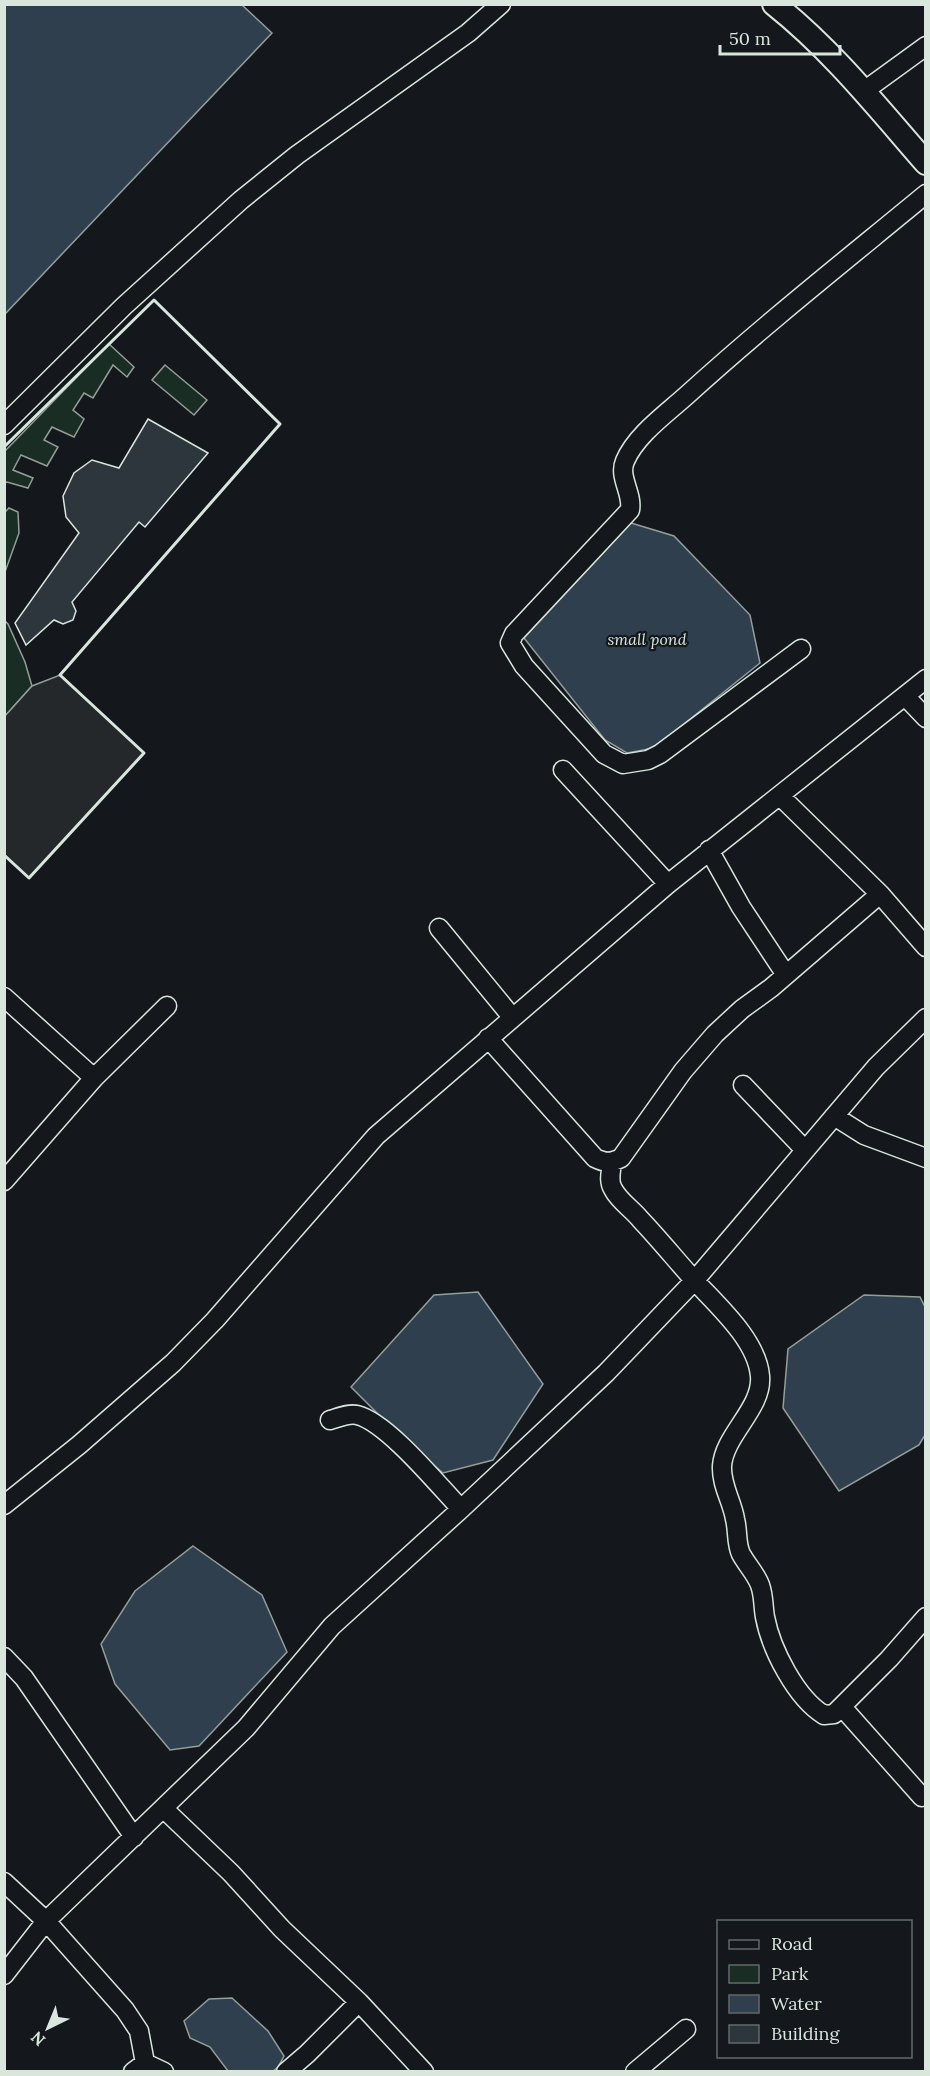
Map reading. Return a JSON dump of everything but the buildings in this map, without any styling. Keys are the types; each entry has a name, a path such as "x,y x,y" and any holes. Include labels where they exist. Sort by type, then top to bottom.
{"main road":[{"path":"774,4 801,26 864,91 926,163"}],"street":[{"path":"4,425 124,306 241,200 297,155 468,33 501,4"},
{"path":"864,91 926,46"},
{"path":"801,649 660,754 648,760 623,764 604,754 524,666 510,643 514,634 630,510 632,500 622,473 629,453 647,431 741,346 926,194"},
{"path":"4,1505 172,1364 215,1320 376,1136 668,884 926,679"},
{"path":"905,696 926,718"},
{"path":"563,770 668,884"},
{"path":"780,796 880,894 926,947"},
{"path":"709,850 741,907 786,975"},
{"path":"488,1038 596,1158 603,1162 612,1162 621,1158 683,1071 715,1034 880,894"},
{"path":"439,928 512,1017"},
{"path":"4,997 94,1078"},
{"path":"8,1170 94,1078 167,1006"},
{"path":"4,1975 46,1921 246,1728 332,1626 606,1373 695,1280 876,1066 926,1018"},
{"path":"743,1084 805,1150"},
{"path":"834,1116 864,1135 926,1158"},
{"path":"612,1162 610,1180 618,1196 735,1324 755,1357 760,1376 759,1392 726,1453 722,1465 723,1480 735,1518 740,1553 760,1584 764,1596 765,1616 771,1639 785,1668 806,1700 824,1715 834,1714 890,1659 926,1617"},
{"path":"330,1420 348,1414 368,1419 412,1456 461,1509"},
{"path":"4,1657 24,1678 134,1837"},
{"path":"842,1707 922,1797"},
{"path":"163,1808 231,1873 282,1929 358,2002 424,2072"},
{"path":"4,1882 46,1921 125,2010 139,2031 139,2067 164,2072"},
{"path":"286,2072 358,2002"},
{"path":"635,2072 686,2029"}],"green space":[{"path":"109,344 134,367 127,377 113,365 93,398 84,393 73,410 84,419 74,437 52,427 44,440 58,447 47,466 21,455 13,470 33,478 28,488 5,483 5,451"},
{"path":"165,365 207,400 194,415 152,380"},
{"path":"9,508 18,512 19,533 5,572 5,512"},
{"path":"4,620 25,662 32,686 5,716"}],"shaded area":[{"path":"60,675 144,753 29,878 5,855 5,716 32,686"}],"water":[{"path":"5,4 242,5 272,33 5,314"},
{"name":"small pond","path":"631,523 674,536 750,615 760,663 654,748 627,753 605,740 524,638"},
{"path":"478,1292 543,1384 493,1460 443,1473 401,1437 351,1387 434,1295"},
{"path":"864,1295 920,1297 925,1307 925,1435 919,1445 839,1491 783,1408 788,1349"},
{"path":"193,1546 262,1595 287,1652 199,1746 170,1750 115,1684 101,1644 135,1591"},
{"path":"232,1998 268,2031 284,2056 273,2071 228,2071 210,2047 190,2038 184,2021 209,1999"}],"wall":[{"path":"4,447 154,300 280,424 60,675 144,753 29,878 4,855"}]}
